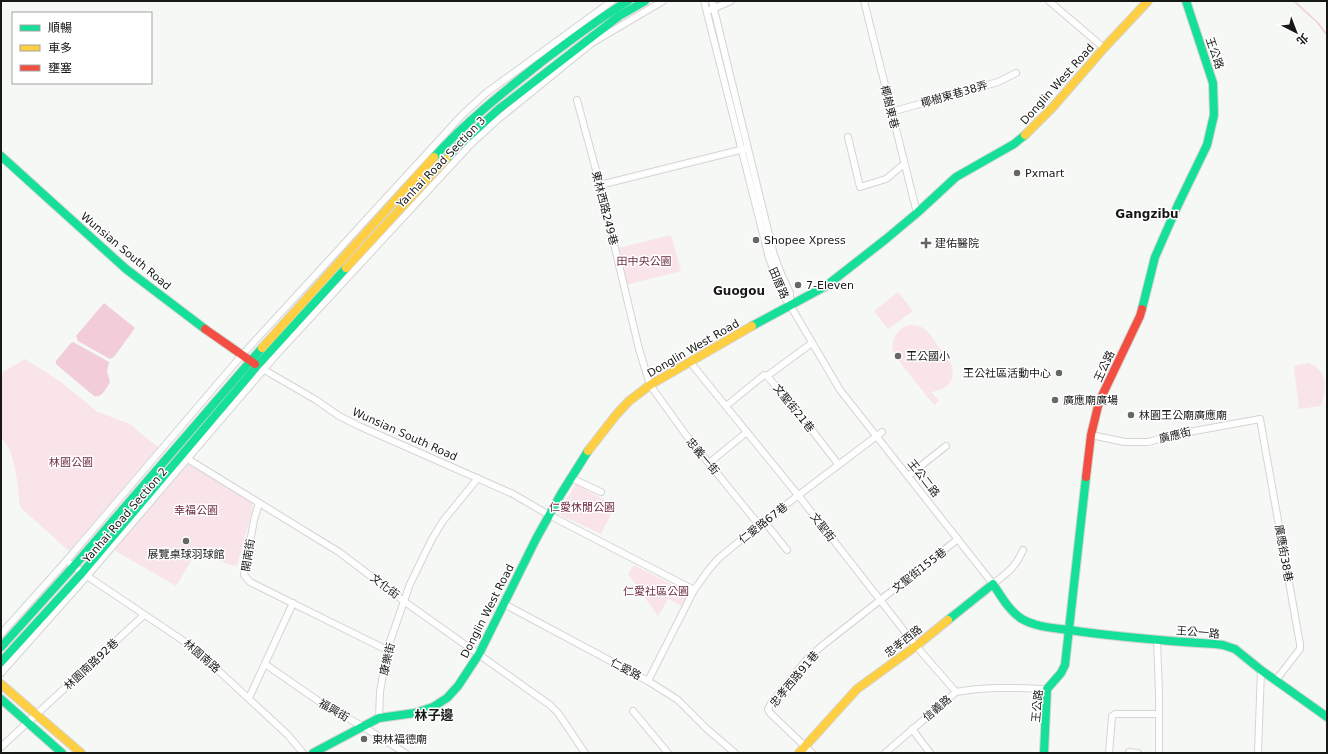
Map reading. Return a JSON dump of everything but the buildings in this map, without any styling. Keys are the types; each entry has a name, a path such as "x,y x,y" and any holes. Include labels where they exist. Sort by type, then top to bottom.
{"street":[{"name":"Yanhai Road Section 3","path":"575,32 612,1"},
{"name":"Yanhai Road Section 3","path":"250,361 337,264 447,137 462,115 480,99 575,32 628,1"},
{"name":"Yanhai Road Section 3","path":"261,368 468,142 495,117 619,16 645,1"},
{"name":"Yanhai Road Section 3","path":"495,117 592,42 663,1"},
{"name":"田厝路","path":"704,1 769,258 784,297 790,305"},
{"name":"田厝路","path":"712,1 774,255 790,293 790,305"},
{"path":"707,12 731,1"},
{"name":"椰樹東巷","path":"864,1 917,213"},
{"path":"1049,1 1104,48"},
{"name":"Donglin West Road","path":"313,753 379,718 415,712 433,707 447,698 458,686 479,654 549,514 585,455 616,414 630,401 650,385 753,325 826,286 917,213 956,177 1014,144 1053,107 1104,48 1148,1"},
{"name":"王公路","path":"1044,753 1047,689 1061,673 1065,665 1091,435 1100,402 1140,316 1155,257 1207,145 1211,131 1214,115 1213,83 1186,1"},
{"name":"Yanhai Road Section 3","path":"242,355 331,258 447,137 547,52"},
{"name":"椰樹東巷38弄","path":"891,112 991,84 1016,73"},
{"path":"480,99 495,117"},
{"name":"東林西路249巷","path":"577,100 600,185 639,349 650,385"},
{"path":"848,137 860,187 886,178 904,164"},
{"path":"600,185 748,148"},
{"name":"Wunsian South Road","path":"1,156 126,269 216,338 261,368 316,400 339,416 513,494 694,590"},
{"path":"331,258 347,273"},
{"name":"王公二路","path":"790,305 840,390 879,434 908,476 1021,618 1038,625 1068,630"},
{"path":"767,376 812,344"},
{"name":"Yanhai Road Section 2","path":"1,634 67,560 242,355"},
{"name":"Yanhai Road Section 2","path":"1,646 74,566 250,361"},
{"name":"文聖街","path":"690,362 798,495 916,646 956,692"},
{"name":"Yanhai Road Section 2","path":"1,673 184,458 201,433 261,368"},
{"name":"文聖街21巷","path":"726,406 764,374 798,412 838,464"},
{"name":"忠義一街","path":"650,385 686,435 787,550"},
{"name":"廣應街","path":"1091,435 1125,442 1148,442 1178,434 1260,418"},
{"name":"廣應街38巷","path":"1260,418 1300,644 1300,649 1276,680"},
{"path":"709,462 747,432"},
{"name":"仁愛路67巷","path":"648,681 694,590 719,558 838,464 879,434"},
{"path":"908,476 946,446"},
{"name":"文化街","path":"163,447 184,458 340,552 405,602 550,705 558,713 585,753"},
{"name":"康樂街","path":"379,718 380,692 387,650 405,602 410,584 432,539 444,521 478,478"},
{"path":"571,478 601,492"},
{"name":"開南街","path":"259,503 254,520 244,574 250,582 387,650"},
{"name":"文聖街155巷","path":"823,645 958,539"},
{"name":"忠孝西路","path":"802,750 851,695 916,646 1013,568 1023,550"},
{"name":"林園南路","path":"67,560 84,574 194,648 288,735 303,753"},
{"name":"Yanhai Road Section 2","path":"1,662 84,574"},
{"path":"249,698 293,603"},
{"name":"仁愛路","path":"504,604 648,681 678,700 707,729 735,753"},
{"name":"林園南路92巷","path":"1,747 144,615"},
{"name":"王公一路","path":"1068,630 1157,640 1223,645 1241,654 1327,717"},
{"path":"1157,640 1159,753"},
{"name":"忠孝西路91巷","path":"802,750 768,709 808,658 823,645"},
{"name":"福興街","path":"264,664 327,707 362,726 405,753"},
{"path":"1258,753 1261,670"},
{"path":"1,684 38,714 81,753"},
{"name":"信義路","path":"885,753 956,692 970,689 999,687 1047,689"},
{"path":"1,699 62,753"},
{"path":"633,711 668,753"},
{"path":"1109,753 1112,716 1115,714 1159,714"},
{"path":"912,729 930,753"},
{"path":"802,750 812,753"},
{"path":"1129,752 1138,753"}],"green space":[{"name":"田中央公園","path":"671,235 681,271 626,285 618,248"},
{"path":"898,292 913,311 888,329 874,311"},
{"path":"908,325 920,326 925,329 943,351 952,368 953,374 950,383 942,389 931,392 939,401 934,405 894,355 892,346 893,341 897,333"},
{"name":"林園公園","path":"25,359 61,382 96,411 132,425 158,447 69,551 20,507 13,461 6,444 1,438 1,374"},
{"path":"1308,363 1315,366 1322,375 1325,386 1324,392 1321,406 1299,409 1294,366"},
{"name":"幸福公園","path":"185,465 194,465 252,502 253,507 237,566 227,564 198,549 176,586 114,550"},
{"name":"仁愛休閒公園","path":"576,484 615,506 601,534 558,514"},
{"name":"仁愛社區公園","path":"634,565 689,593 682,606 668,599 658,616 628,574"}],"shaded area":[{"path":"104,303 135,328 114,357 110,359 78,341 76,336"},
{"path":"73,342 109,362 107,371 110,382 104,392 99,396 94,396 56,364 56,361"}],"waterway":[{"path":"1294,1 1318,23 1327,35"}],"traffic: fast":[{"path":"434,157 485,108 511,86 582,31 628,1"},
{"path":"446,159 458,146 499,109 619,16 645,1"},
{"path":"1142,309 1155,257 1207,145 1214,115 1213,83 1186,1"},
{"path":"752,326 826,286 886,239 956,177 1014,144 1025,135"},
{"path":"1,156 126,269 205,329"},
{"path":"1,662 82,573 257,366 346,268"},
{"path":"1,647 74,566 262,348"},
{"path":"313,753 379,718 415,713 433,707 447,698 458,686 479,654 536,539 561,494 588,451"},
{"path":"1044,753 1047,689 1061,673 1065,665 1086,477"},
{"path":"948,620 993,584 1013,612 1027,622 1057,629 1123,637 1215,644 1235,649 1261,670 1327,717"},
{"path":"1,699 62,753"}],"traffic: slow":[{"path":"1025,135 1053,107 1104,48 1148,1"},
{"path":"262,348 434,157"},
{"path":"346,268 446,159"},
{"path":"588,451 629,401 650,385 752,326"},
{"path":"799,753 857,689 916,646 948,620"},
{"path":"1,684 81,753"}],"traffic: jam":[{"path":"1086,477 1091,435 1099,402 1142,309"},
{"path":"205,329 255,364"}],"place":[{"name":"Pxmart","path":"1017,173"},
{"name":"Shopee Xpress","path":"756,240"},
{"name":"建佑醫院","path":"926,243"},
{"name":"7-Eleven","path":"798,285"},
{"name":"王公國小","path":"898,356"},
{"name":"王公社區活動中心","path":"1059,373"},
{"name":"廣應廟廣場","path":"1055,400"},
{"name":"林園王公廟廣應廟","path":"1131,415"},
{"name":"展覽桌球羽球館","path":"186,541"},
{"name":"東林福德廟","path":"364,739"}],"district":[{"name":"Gangzibu","path":"1147,214"},
{"name":"Guogou","path":"739,291"},
{"name":"林子邊","path":"434,715"}]}
